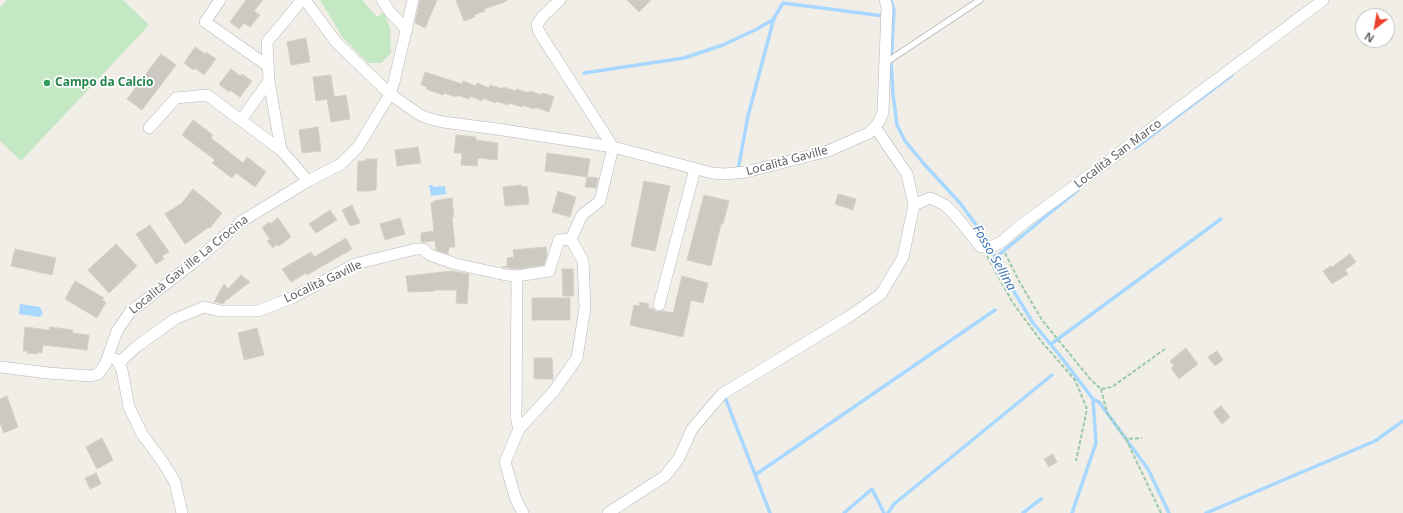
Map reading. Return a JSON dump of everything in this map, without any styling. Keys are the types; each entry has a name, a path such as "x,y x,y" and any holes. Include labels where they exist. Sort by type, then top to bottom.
{"street":[{"path":"220,0 205,22 268,66"},
{"path":"281,150 269,81 267,42 302,0"},
{"name":"Località Gaville","path":"305,0 336,42 390,94 420,115 443,122 613,147 695,169 724,174 757,170 828,151 869,133 876,127"},
{"path":"382,0 390,12 406,30"},
{"name":"Località Gav ille La Crocina","path":"0,367 48,373 91,376 98,374 113,359 116,331 130,312 193,263 242,221 308,181 341,164 358,147 390,94 413,0"},
{"path":"523,513 516,500 505,462 519,429 554,391 577,358 585,308 583,261 571,239 582,215 600,201 613,147 539,32 537,25 542,17 560,0"},
{"path":"608,513 665,476 679,458 692,429 722,394 850,316 881,294 903,257 914,205 906,174 876,127 883,112 887,7 885,0"},
{"name":"Località San Marco","path":"981,247 992,246 1000,243 1021,225 1323,0"},
{"path":"241,120 269,81"},
{"path":"148,128 176,98 207,94 281,150 308,181"},
{"path":"659,305 695,169"},
{"path":"914,205 930,198 945,205 981,247"},
{"name":"Località Gaville","path":"113,359 121,361 136,347 175,319 204,307 220,311 258,311 294,297 355,264 416,249 423,249 430,255 456,264 517,276 549,271 559,240 571,239"},
{"path":"517,276 516,418 519,429"},
{"path":"113,359 122,370 129,407 142,434 175,482 182,513"}],"lane":[{"path":"884,63 980,0"}],"path":[{"path":"1000,243 1018,281 1042,320 1100,389 1107,413 1126,439 1161,513"},
{"path":"981,247 1018,309 1041,341 1075,380 1087,409 1076,461"},
{"path":"1100,389 1112,387 1165,349"},
{"path":"1126,439 1142,438"}],"green space":[{"name":"Campo da Calcio","path":"7,0 123,0 149,25 21,161 0,141 0,7"},
{"path":"320,0 362,0 377,17 384,12 390,28 391,53 381,63 368,63 343,38"}],"water":[{"path":"429,185 433,185 433,187 445,186 446,194 431,196"},
{"path":"20,304 40,307 43,313 40,317 19,314"}],"building":[{"path":"246,0 263,0 254,11 260,15 250,27 244,23 239,29 230,22"},
{"path":"420,0 437,0 425,28 415,23"},
{"path":"456,0 507,1 484,9 485,11 474,15 475,17 464,21"},
{"path":"627,0 651,0 639,12"},
{"path":"306,38 310,62 291,65 287,42"},
{"path":"195,47 216,59 204,75 195,68 193,70 184,63"},
{"path":"161,54 176,65 142,110 127,99"},
{"path":"231,69 240,76 242,74 252,81 240,97 230,90 229,92 219,84"},
{"path":"425,72 462,84 463,81 476,86 477,83 489,88 490,85 516,91 517,89 529,93 530,91 542,95 543,93 554,97 549,112 535,107 534,109 522,105 522,107 509,103 508,105 496,101 496,103 483,98 482,101 470,96 469,99 444,93 443,95 426,89 427,87 421,85"},
{"path":"331,75 334,97 346,95 350,119 331,122 327,99 316,101 313,77"},
{"path":"193,120 213,135 211,138 243,163 247,157 266,172 255,187 236,173 232,178 212,163 215,160 182,135"},
{"path":"318,127 321,151 302,153 299,130"},
{"path":"456,135 476,137 476,140 498,143 497,160 478,158 477,166 461,165 462,153 454,153"},
{"path":"418,147 421,163 397,166 395,150"},
{"path":"547,153 590,159 587,177 545,171"},
{"path":"366,159 377,159 376,190 357,191 358,161 366,161"},
{"path":"587,177 598,178 596,188 585,187"},
{"path":"644,181 670,186 655,251 631,246"},
{"path":"521,185 521,187 527,186 529,204 505,206 503,187"},
{"path":"193,189 222,213 210,228 209,227 185,244 165,214 182,203"},
{"path":"558,191 576,197 570,217 552,212"},
{"path":"838,194 856,199 853,210 835,204"},
{"path":"704,195 729,201 723,224 721,224 711,266 687,260"},
{"path":"452,198 455,247 449,247 448,254 436,250 435,241 421,242 421,233 434,231 431,203 434,201"},
{"path":"352,205 360,223 350,226 342,210"},
{"path":"330,210 337,220 316,233 309,224"},
{"path":"278,218 291,237 279,246 277,244 273,248 267,241 270,239 262,228 269,222 270,224"},
{"path":"400,218 405,234 385,240 380,224"},
{"path":"150,225 169,252 162,256 164,259 156,264 136,234"},
{"path":"346,238 352,249 307,275 306,273 291,282 282,269 311,252 314,257"},
{"path":"116,244 137,266 109,293 88,270"},
{"path":"546,247 547,255 544,265 517,269 502,267 507,266 507,258 514,257 513,250"},
{"path":"15,249 56,258 52,275 11,266"},
{"path":"1350,254 1356,262 1345,270 1348,274 1332,284 1323,271 1331,266 1332,267"},
{"path":"562,269 573,269 574,296 563,296"},
{"path":"452,271 469,274 467,304 456,303 457,290 408,292 406,276"},
{"path":"241,275 250,282 224,302 224,304 214,302 224,284 228,289"},
{"path":"682,276 708,283 703,303 691,300 683,337 630,325 634,305 639,306 640,302 649,304 648,308 657,312 663,311 673,313"},
{"path":"75,281 104,298 102,300 106,302 97,318 65,299"},
{"path":"532,298 570,298 570,320 532,320"},
{"path":"25,327 49,330 50,327 73,330 72,333 89,335 87,350 43,345 42,353 27,353 27,351 23,351"},
{"path":"257,328 264,355 244,360 238,333"},
{"path":"1186,348 1198,364 1179,379 1171,368 1174,366 1170,361"},
{"path":"1217,351 1223,360 1215,366 1208,357"},
{"path":"534,358 552,358 553,379 534,379"},
{"path":"7,396 18,427 4,433 0,423 0,399"},
{"path":"1221,406 1230,417 1222,424 1213,412"},
{"path":"102,438 113,460 97,469 86,447"},
{"path":"1053,454 1057,462 1049,467 1044,459"},
{"path":"96,473 101,484 90,489 85,478"}],"waterway":[{"name":"Fosso Sellina","path":"891,0 894,11 891,62 893,94 897,125 905,141 960,203 988,241 990,248 1010,285 1033,323 1093,399 1096,443 1072,513"},
{"path":"738,170 748,116 774,18 783,3 884,16"},
{"path":"584,73 684,58 723,45 774,19"},
{"path":"1135,148 1232,75"},
{"path":"995,258 1078,190"},
{"path":"1051,344 1221,219"},
{"path":"755,475 995,310"},
{"path":"888,513 894,504 1052,375"},
{"path":"1093,399 1099,402 1148,469 1169,513"},
{"path":"726,400 770,513"},
{"path":"1206,513 1375,441 1403,421"},
{"path":"844,513 872,489 884,513"},
{"path":"1023,513 1041,499"}],"place":[{"name":"Campo da Calcio","path":"47,83"}]}
